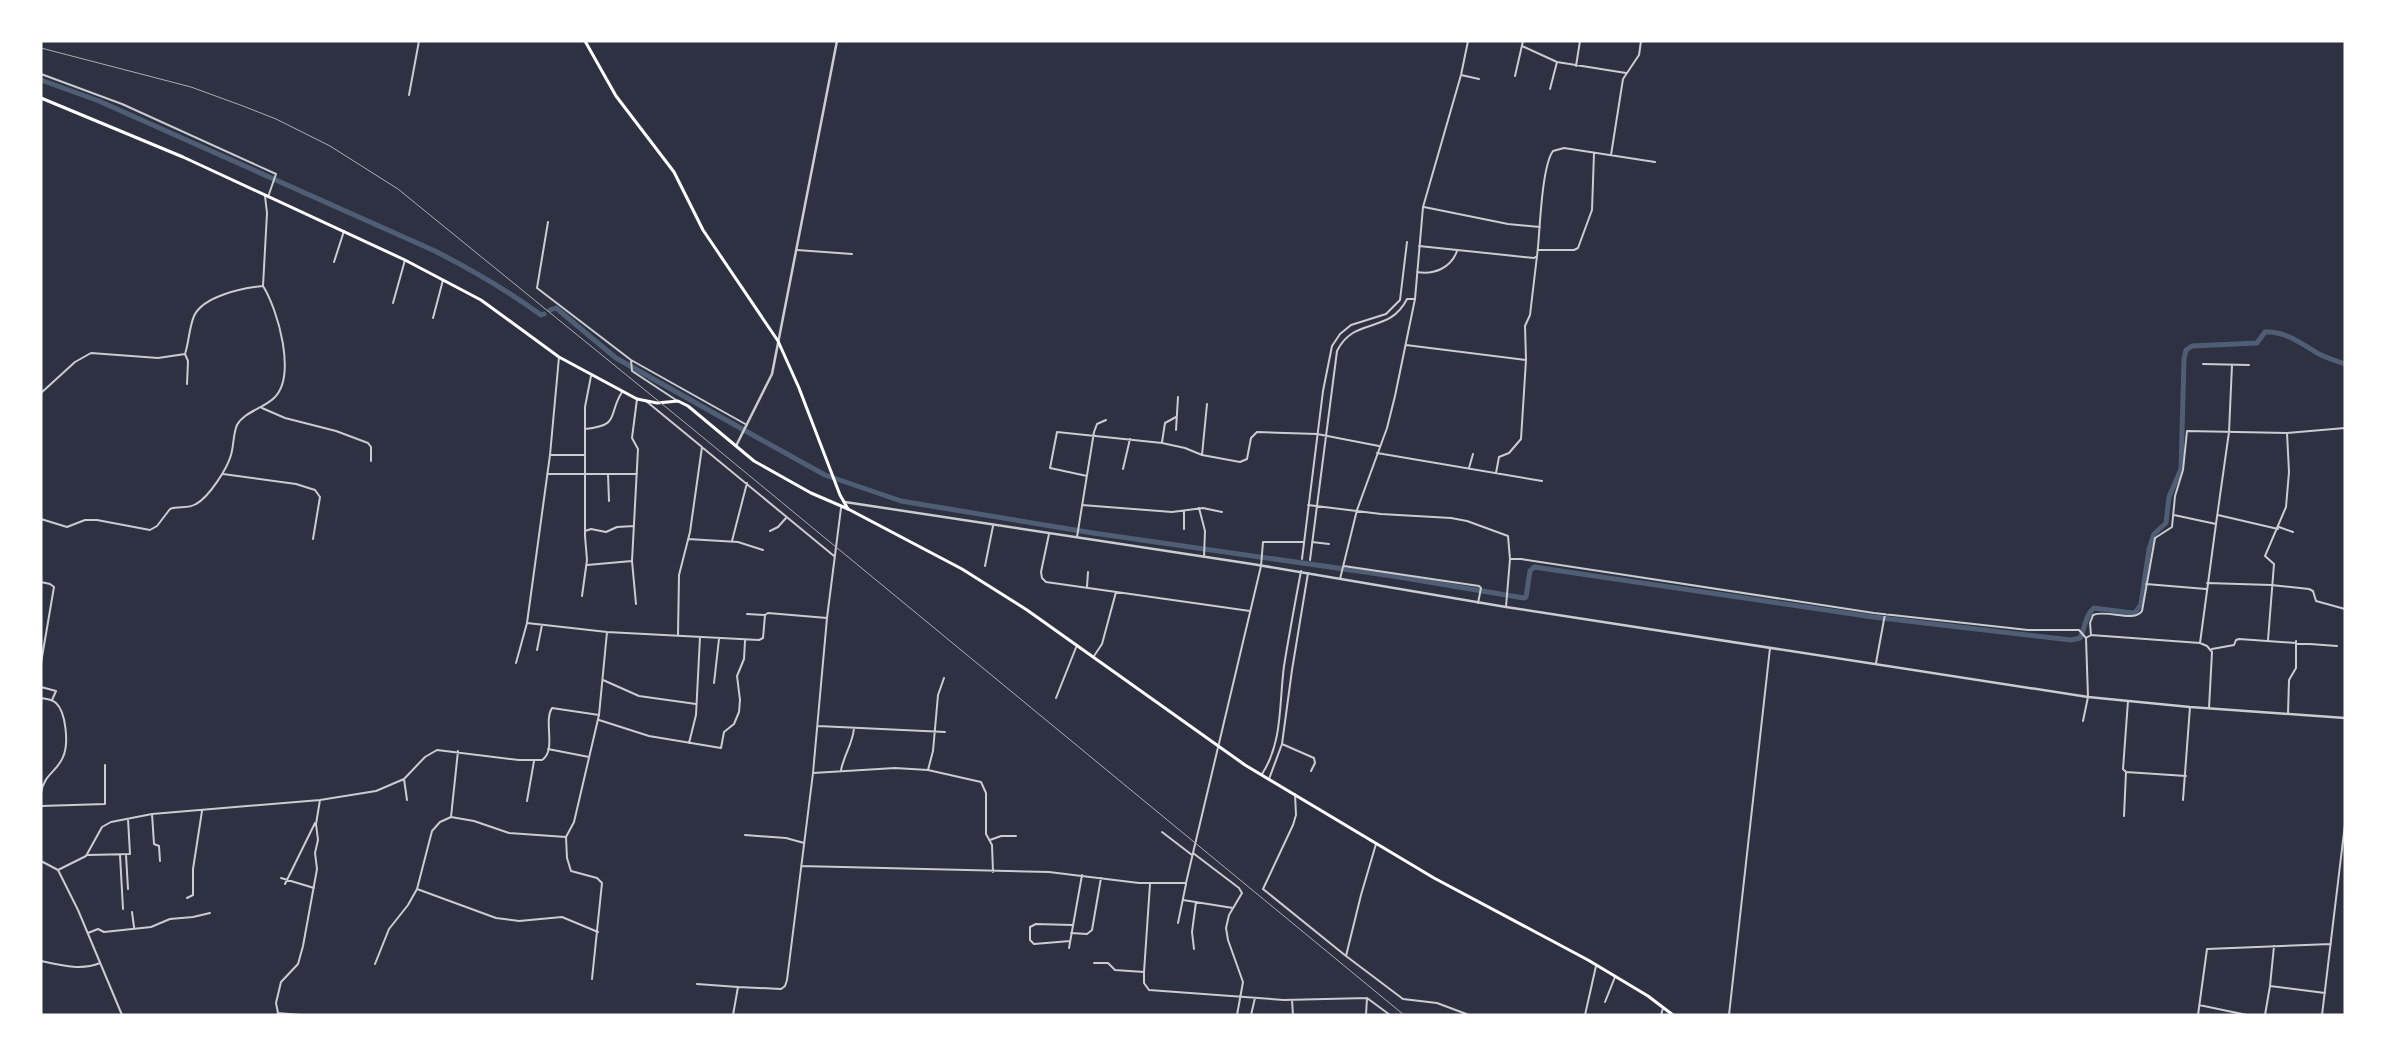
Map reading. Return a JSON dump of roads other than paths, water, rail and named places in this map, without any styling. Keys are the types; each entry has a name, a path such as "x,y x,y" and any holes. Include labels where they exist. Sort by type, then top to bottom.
{"main road":[{"path":"585,41 622,103 674,172 703,230 778,341 799,388 835,483 848,509"},
{"path":"41,98 118,128 405,260 480,300 559,357 622,392 637,399 657,404 678,401 694,410 754,461 783,478 841,508 848,509 977,578 1094,656 1219,748 1261,775 1434,878 1648,996 1673,1015"}],"street":[{"path":"409,95 419,41"},
{"path":"736,446 769,382 797,250 837,41"},
{"path":"1340,579 1357,510 1392,411 1415,299 1423,206 1461,75 1468,41"},
{"path":"1515,76 1523,41"},
{"path":"1576,66 1580,41"},
{"path":"1611,154 1623,78 1639,55 1641,41"},
{"path":"1522,46 1558,62 1626,73"},
{"path":"1550,89 1558,62"},
{"path":"41,74 122,104 276,174 267,196 263,286 279,321 283,338 284,368 278,394 262,408 245,417 238,424 231,455 223,474 200,502 195,505 168,511 157,526 150,530 97,520 85,520 67,527 41,520"},
{"path":"1461,75 1479,79"},
{"path":"1496,473 1499,457 1509,453 1521,439 1526,360 1525,326 1530,315 1545,182 1549,159 1553,150 1564,148 1655,162"},
{"path":"1538,250 1574,250 1578,248 1592,210 1594,153"},
{"path":"1423,206 1508,224 1540,227"},
{"path":"548,222 536,288 631,361 747,425"},
{"path":"334,262 344,232"},
{"path":"1302,559 1323,391 1328,361 1334,341 1343,331 1357,322 1386,314 1401,297 1407,242"},
{"path":"1419,246 1527,258 1537,256"},
{"path":"797,250 852,254"},
{"path":"1418,272 1436,272 1451,262 1457,251"},
{"path":"393,303 405,260"},
{"path":"433,318 443,280"},
{"path":"187,384 188,361 185,354 191,323 197,310 227,294 263,286"},
{"path":"1401,297 1415,299"},
{"path":"1310,560 1331,392 1340,345 1359,328 1391,319 1407,299"},
{"path":"1386,314 1391,319"},
{"path":"1357,322 1359,328"},
{"path":"1334,341 1340,345"},
{"path":"1406,345 1526,360"},
{"path":"41,393 75,362 91,353 158,358 185,354"},
{"path":"516,663 527,623 550,455 559,357"},
{"path":"631,361 631,368 678,401"},
{"path":"2203,364 2249,365"},
{"path":"2200,643 2229,432 2232,365"},
{"path":"582,596 587,565 585,531 586,397 591,376"},
{"path":"1323,391 1331,392"},
{"path":"585,430 602,428 608,423 615,414 617,402 622,392"},
{"path":"1176,430 1178,397"},
{"path":"636,604 632,561 638,447 632,438 637,399"},
{"path":"646,402 834,556"},
{"path":"1202,455 1207,404"},
{"path":"262,408 285,418 336,431 368,443 372,449 371,461"},
{"path":"1162,442 1165,423 1176,417"},
{"path":"1077,537 1093,434 1098,424 1106,420"},
{"path":"2091,635 2090,623 2093,615 2104,612 2133,616 2140,614 2144,605 2155,538 2172,527 2175,496 2183,470 2185,433 2190,430 2287,433 2345,428"},
{"path":"1087,476 1053,470 1050,467 1057,432 1162,442 1202,455 1244,462 1251,438 1255,433 1317,434 1379,446"},
{"path":"2268,640 2274,564 2265,556 2286,507 2290,458 2287,433"},
{"path":"1123,469 1130,439"},
{"path":"678,635 679,575 688,539 702,447"},
{"path":"1377,453 1542,481"},
{"path":"1469,468 1473,454"},
{"path":"550,455 585,455"},
{"path":"223,474 296,484 315,490 320,497 313,539"},
{"path":"547,474 638,474"},
{"path":"608,474 609,501"},
{"path":"732,541 747,483"},
{"path":"843,502 993,526 1262,564 1478,603 2088,697 2190,707 2345,718"},
{"path":"1082,505 1166,512 1199,508 1222,512"},
{"path":"1308,505 1468,521 1508,536 1510,559 1506,607"},
{"path":"697,984 777,990 785,986 813,773 827,618 841,508"},
{"path":"1199,508 1205,531 1204,557"},
{"path":"1184,511 1184,529"},
{"path":"2173,515 2216,524"},
{"path":"2218,515 2293,532"},
{"path":"770,531 778,527 786,518"},
{"path":"585,531 591,529 606,532 617,527 634,526"},
{"path":"985,566 993,526"},
{"path":"1049,534 1042,561 1042,578 1050,583 1250,611"},
{"path":"688,539 732,541 763,550"},
{"path":"1178,923 1262,564 1263,542 1303,542"},
{"path":"1312,542 1329,544"},
{"path":"1510,559 1885,614 2028,630 2081,631 2086,637 2088,697 2083,721"},
{"path":"587,565 632,561"},
{"path":"1343,567 1426,577 1481,588 1478,603"},
{"path":"1261,775 1271,759 1276,742 1284,669 1300,571"},
{"path":"1087,588 1088,572"},
{"path":"1269,779 1282,744 1308,573"},
{"path":"41,582 54,586 41,663"},
{"path":"2207,583 2271,585 2311,590 2315,600 2345,609"},
{"path":"2146,584 2206,589"},
{"path":"1094,656 1102,644 1116,592"},
{"path":"747,614 782,613 827,618"},
{"path":"1876,664 1885,614"},
{"path":"527,623 606,632 759,640 763,638 764,615"},
{"path":"537,650 542,625"},
{"path":"592,979 602,883 597,878 571,871 567,858 566,837 574,822 598,720 606,632"},
{"path":"2086,637 2091,635 2200,643 2211,649 2234,645 2236,640 2268,640 2337,646"},
{"path":"689,743 696,704 700,636"},
{"path":"714,684 719,638"},
{"path":"598,720 649,736 718,749 722,746 724,732 734,724 739,712 740,700 737,676 744,660 745,640"},
{"path":"2288,714 2289,680 2296,668 2296,642"},
{"path":"1056,698 1077,645"},
{"path":"1729,1015 1770,648"},
{"path":"2209,708 2211,649"},
{"path":"1284,669 1292,670"},
{"path":"928,770 935,732 938,695 944,678"},
{"path":"603,680 639,696 696,704"},
{"path":"41,687 56,691 52,700"},
{"path":"41,698 52,700 62,712 66,750 59,764 44,779 41,793"},
{"path":"2124,816 2126,772 2123,769 2128,701"},
{"path":"2183,800 2190,707"},
{"path":"88,855 104,825 152,814 320,800 376,791 404,779 430,752 442,750 534,761 544,759 548,749 549,716 552,708 599,714"},
{"path":"817,726 945,732"},
{"path":"841,770 845,755 853,740 854,728"},
{"path":"1282,744 1314,758 1315,763 1310,771"},
{"path":"548,749 589,757"},
{"path":"451,818 458,751"},
{"path":"527,801 534,761"},
{"path":"41,806 105,804 105,765"},
{"path":"813,773 895,768 928,770 981,782 986,793 986,834 990,840 993,872"},
{"path":"2126,772 2186,776"},
{"path":"404,779 407,800"},
{"path":"1295,794 1296,815 1293,824 1263,889 1403,999 1437,1003 1469,1015"},
{"path":"300,1015 277,1014 276,1003 278,991 284,977 299,960 318,867 315,853 318,840 316,821 320,800"},
{"path":"187,898 194,895 194,869 202,811"},
{"path":"152,814 154,844 159,846 160,861"},
{"path":"375,964 389,929 408,905 417,888 430,834 436,825 451,818 474,821 508,833 566,837"},
{"path":"58,870 88,855 126,855 131,852 128,819"},
{"path":"285,884 299,857 308,832 316,821"},
{"path":"2322,1015 2345,824"},
{"path":"1162,832 1241,890 1242,897 1233,908 1227,921 1226,934 1243,982 1242,996 1237,1015"},
{"path":"745,835 786,838 804,843"},
{"path":"990,840 1001,836 1016,836"},
{"path":"1346,956 1376,843"},
{"path":"120,855 123,908"},
{"path":"126,855 128,889"},
{"path":"41,861 58,870 88,933 122,1015"},
{"path":"801,866 1049,872 1150,884 1186,884"},
{"path":"1069,948 1082,875"},
{"path":"281,878 314,888"},
{"path":"1071,933 1087,934 1092,930 1101,878"},
{"path":"1150,884 1144,972 1146,988 1155,992 1292,1000 1367,998 1390,1015"},
{"path":"417,888 496,918 519,921 562,917 598,932"},
{"path":"1183,900 1233,908"},
{"path":"1194,949 1192,932 1196,902"},
{"path":"132,912 134,927"},
{"path":"88,933 96,929 104,932 134,927 151,927 170,919 197,917 210,913"},
{"path":"1070,941 1034,944 1030,940 1030,926 1036,924 1072,925"},
{"path":"2198,1015 2204,958 2207,949 2332,944"},
{"path":"2265,1015 2274,946"},
{"path":"41,961 77,967 90,967 100,963"},
{"path":"1094,963 1108,963 1117,970 1144,972"},
{"path":"1585,1015 1596,966"},
{"path":"1606,1002 1615,977"},
{"path":"2270,986 2325,993"},
{"path":"734,1015 738,987"},
{"path":"1251,1015 1255,998"},
{"path":"1366,1015 1367,998"},
{"path":"1292,1000 1293,1015"},
{"path":"2200,1005 2247,1015"},
{"path":"1661,1015 1663,1008"}],"waterway":[{"path":"41,80 99,101 435,251 489,281 541,315 544,314"},
{"path":"550,310 556,308 616,358 825,475 901,501 1093,533 1393,576 1524,598 1526,597 1530,571 1534,567 1873,617 2071,640 2080,638 2087,618 2094,608 2132,613 2136,612 2141,604 2149,549 2154,534 2166,523 2169,497 2181,469 2184,359 2186,350 2192,346 2257,343 2265,332 2273,332 2287,336 2319,354 2345,364"}],"railway":[{"path":"41,48 191,87 276,119 330,146 398,189 694,430 1404,1015"}]}
